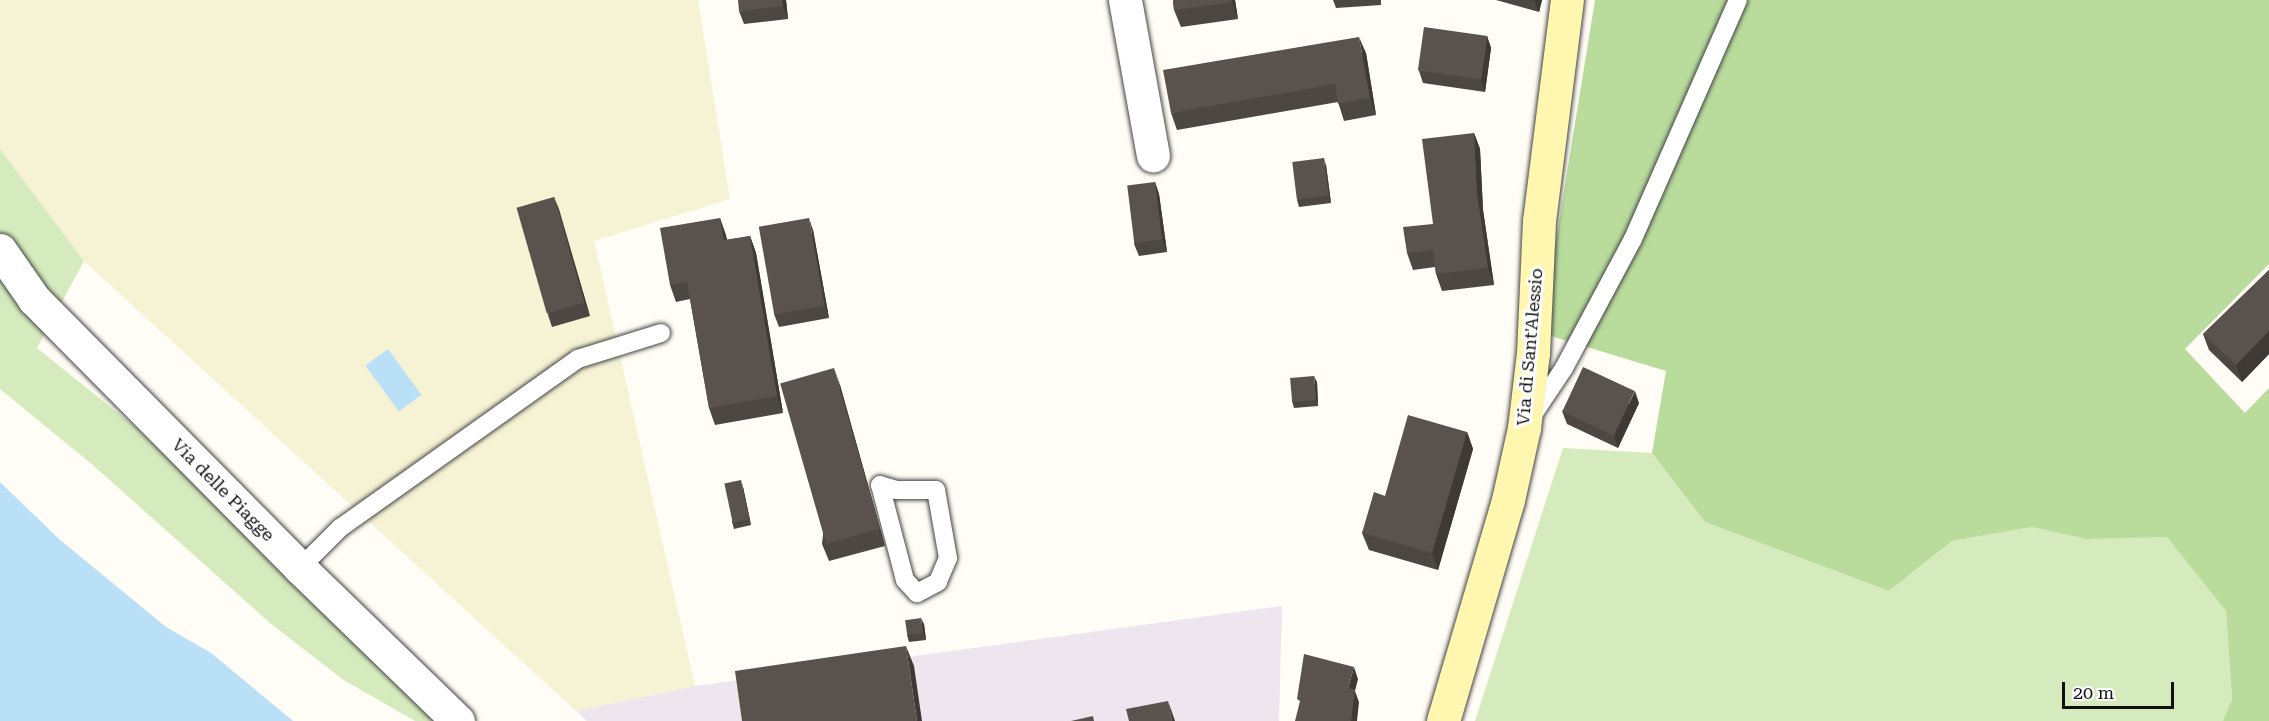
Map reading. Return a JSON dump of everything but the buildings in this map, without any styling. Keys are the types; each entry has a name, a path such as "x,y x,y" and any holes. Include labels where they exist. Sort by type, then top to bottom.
{"street":[{"path":"1125,0 1153,156"},
{"name":"Via di Sant'Alessio","path":"1443,721 1508,500 1524,428 1533,353 1539,221 1567,0"},
{"name":"Via delle Piagge","path":"0,250 34,299 300,568 458,721"}],"lane":[{"path":"1524,428 1564,368 1632,239 1738,0"},
{"path":"300,568 340,528 578,359 661,333"},
{"path":"880,485 896,490 936,490 948,558 938,582 917,593 905,580 880,485"}],"shaded area":[{"path":"0,0 698,0 730,199 594,241 695,686 576,711 84,261 0,149"},
{"path":"1282,606 1279,721 587,721 576,711 695,686"}],"green space":[{"path":"1595,0 2269,0 2269,264 2185,349 2245,413 2269,388 2269,721 2223,721 2232,699 2226,611 2167,537 2086,539 2032,527 1952,541 1889,591 1705,522 1652,453 1666,371 1541,333"},
{"path":"0,149 84,261 37,348 134,426 445,721 415,721 342,679 270,623 94,466 0,389"},
{"path":"1563,448 1652,453 1705,522 1889,591 1952,541 2032,527 2086,539 2167,536 2226,611 2232,699 2223,721 1475,721"}],"water":[{"path":"388,349 422,395 399,412 365,365"},
{"path":"0,482 59,539 166,627 211,653 293,721 0,721"}]}
